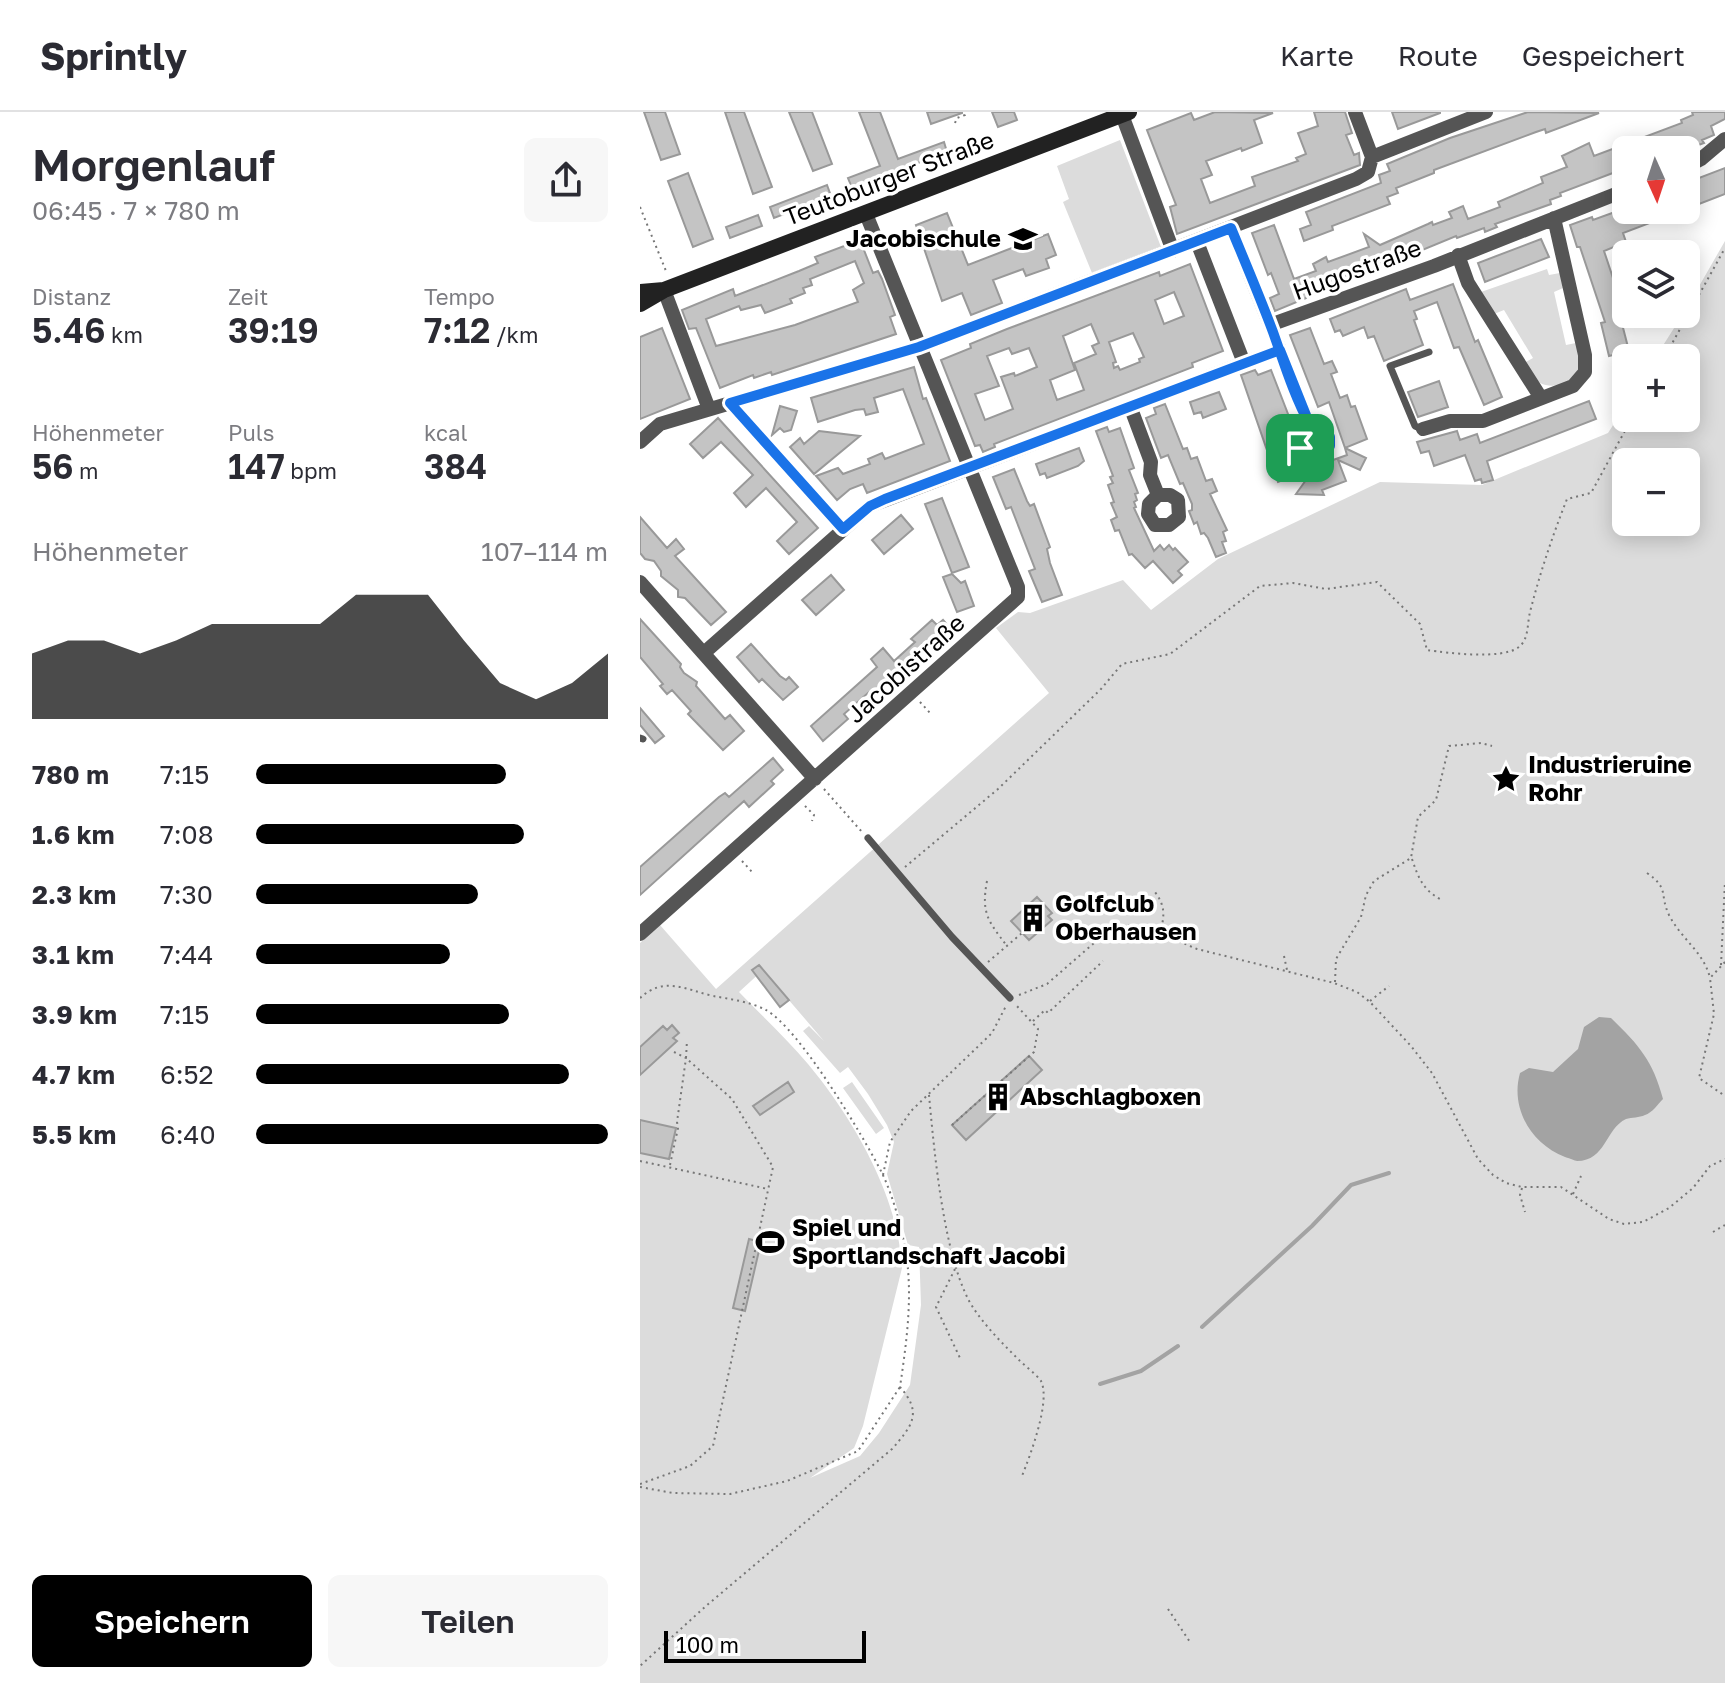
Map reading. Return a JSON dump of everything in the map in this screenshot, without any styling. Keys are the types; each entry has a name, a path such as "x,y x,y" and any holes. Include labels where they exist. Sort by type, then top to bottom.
{"main road":[{"name":"Teutoburger Straße","path":"640,304 668,289 1126,114"},
{"name":"Teutoburger Straße","path":"640,292 668,289"}],"street":[{"path":"640,442 660,424 919,347 1362,176 1371,165 1372,157 1355,112"},
{"path":"1372,157 1465,116 1486,112"},
{"path":"1126,114 1173,251"},
{"path":"1700,160 1725,139"},
{"name":"Hugostraße","path":"1270,325 1612,195"},
{"path":"866,214 970,467"},
{"path":"1423,429 1450,421 1483,421 1573,386 1585,372 1586,364 1554,218"},
{"path":"1231,228 1310,425"},
{"path":"1197,242 1244,363"},
{"name":"Hugostraße","path":"1458,255 1468,283 1541,398"},
{"path":"668,289 709,409"},
{"path":"705,652 870,506 1280,350"},
{"path":"730,403 843,529"},
{"path":"1130,406 1151,462 1150,475 1158,495"},
{"name":"Jacobistraße","path":"640,934 1016,601 1018,587 970,467"},
{"path":"640,582 815,779"}],"lane":[{"path":"1423,429 1415,426 1390,366 1429,352"},
{"path":"868,838 952,937 1010,998"}],"path":[{"path":"955,123 957,118 965,115 963,112"},
{"path":"640,207 668,289"},
{"path":"1672,344 1725,248"},
{"path":"899,872 998,789 1101,689 1122,664 1170,654 1260,586 1293,583 1326,589 1377,582 1420,624 1427,650 1506,653 1521,645 1527,635 1543,558 1567,499 1591,493 1624,432"},
{"path":"1440,899 1422,886 1411,858 1418,817 1436,800 1449,746 1481,743 1492,746"},
{"path":"815,779 868,838"},
{"path":"797,796 814,815 812,821"},
{"path":"1334,983 1336,959 1361,917 1366,895 1374,881 1411,858"},
{"path":"1647,873 1661,883 1669,916 1706,963 1714,1014 1699,1078 1725,1096"},
{"path":"987,881 982,903 986,917 1007,946"},
{"path":"1721,967 1725,881"},
{"path":"1153,931 1162,925 1164,913 1155,892"},
{"path":"883,1175 890,1142 911,1111 992,1033 1010,998 1047,984 1109,930 1130,925 1143,926 1197,949 1334,983 1357,992 1411,1046 1432,1073 1478,1159 1506,1183 1522,1187 1561,1187 1609,1219 1624,1224 1643,1222 1669,1208 1693,1188 1710,1166 1724,1161"},
{"path":"981,968 1022,933"},
{"path":"1284,956 1287,971"},
{"path":"1032,1022 1045,1010 1048,1013 1103,961"},
{"path":"1710,978 1725,962"},
{"path":"640,998 652,987 670,986 766,1010 780,1022 822,1075 883,1175 905,1244 909,1329 900,1387 858,1451 787,1481 730,1494 673,1493 640,1486"},
{"path":"1370,1002 1389,986"},
{"path":"952,1125 1034,1052 1038,1029 1010,998"},
{"path":"669,1167 678,1128 687,1040"},
{"path":"640,1486 690,1466 713,1446 773,1167 732,1099 686,1058 674,1052"},
{"path":"929,1093 941,1191 956,1268 973,1307 998,1339 1041,1382 1043,1396 1036,1443 1022,1476"},
{"path":"640,1161 769,1189"},
{"path":"1572,1195 1581,1176"},
{"path":"1522,1187 1520,1195 1525,1212"},
{"path":"1713,1232 1725,1225"},
{"path":"956,1268 936,1307 960,1358"},
{"path":"640,1666 892,1449 908,1431 914,1414 912,1401 900,1387"},
{"path":"1168,1609 1190,1642"}],"shaded area":[{"path":"1120,140 1161,247 1092,273 1063,202 1069,199 1057,166"},
{"path":"1725,241 1725,1683 640,1683 640,943 660,925 716,989 1049,693 996,628 1018,612 1030,613 1123,580 1151,610 1218,559 1380,482 1482,485 1608,433 1612,427 1612,432 1700,432 1700,344 1664,344 1674,328 1700,328 1700,285","holes":["763,970 824,1041 809,1026 803,1031 840,1073 848,1067 868,1094 894,1142 887,1174 908,1245 919,1247 921,1305 910,1385 860,1456 810,1478 854,1448 863,1426 902,1268 899,1241 883,1186 841,1109 808,1064 739,992"]},
{"path":"1547,269 1549,275 1560,273 1563,288 1554,292 1566,345 1576,343 1579,359 1578,369 1572,378 1551,386 1533,377 1524,363 1533,358 1504,310 1494,314 1481,292"},
{"path":"1599,1017 1611,1018 1637,1045 1655,1074 1663,1099 1648,1114 1626,1119 1619,1124 1594,1156 1577,1161 1553,1151 1533,1134 1521,1112 1518,1086 1520,1073 1529,1068 1553,1072 1578,1049 1584,1027"},
{"path":"852,1082 884,1128 876,1134 843,1088"}],"building":[{"path":"644,112 665,112 680,154 661,160"},
{"path":"725,112 744,112 772,187 753,194"},
{"path":"789,112 812,112 832,164 813,171"},
{"path":"859,112 880,112 898,159 944,142 947,152 852,188 848,178 880,166"},
{"path":"927,112 962,112 962,113 931,124"},
{"path":"992,112 1014,112 1017,120 998,127"},
{"path":"1215,112 1273,113 1254,120 1262,143 1206,161 1212,175 1201,179 1210,203 1255,186 1252,177 1298,161 1296,158 1306,154 1298,133 1318,126 1314,112 1345,112 1352,133 1346,135 1354,155 1359,153 1360,165 1177,234 1170,207 1176,205 1147,130 1191,113 1194,120"},
{"path":"1392,112 1440,112 1440,113 1398,129"},
{"path":"1528,112 1599,113 1546,133 1545,129 1536,132 1434,170 1434,173 1396,188 1398,193 1387,197 1390,204 1332,226 1333,230 1304,241 1300,229 1311,225 1306,212 1381,183 1379,175 1390,171 1387,164 1450,138"},
{"path":"1692,112 1725,112 1725,119 1711,126 1714,135 1702,140 1704,143 1700,144 1700,136 1647,136 1682,123 1681,120 1693,115"},
{"path":"1589,143 1594,156 1612,149 1612,173 1560,193 1561,196 1550,200 1551,204 1495,224 1497,227 1485,232 1484,228 1456,236 1275,311 1270,298 1279,294 1252,233 1274,225 1294,279 1316,271 1313,264 1326,257 1328,262 1369,247 1364,234 1380,245 1432,222 1433,225 1452,218 1449,212 1463,206 1468,219 1500,207 1498,202 1543,183 1541,177 1567,167 1562,156"},
{"path":"1725,168 1725,194 1700,204 1700,178"},
{"path":"688,173 713,239 693,247 668,181"},
{"path":"827,185 831,196 774,218 770,207"},
{"path":"947,213 968,265 1048,234 1056,255 1046,259 1049,268 1026,276 1023,269 993,280 1002,303 971,315 962,293 942,301 916,225"},
{"path":"1612,213 1612,224 1647,224 1623,233 1625,240 1612,240 1612,248 1604,251 1612,275 1612,328 1623,328 1627,344 1612,344 1612,355 1609,356 1601,323 1605,322 1570,225 1592,217 1593,220"},
{"path":"758,215 762,226 730,238 726,227"},
{"path":"1541,239 1549,257 1485,282 1478,263"},
{"path":"860,240 873,273 878,271 882,279 895,315 890,317 896,334 772,375 771,372 754,378 753,375 720,388 696,328 689,329 682,310 733,289 735,296 799,271 818,263 815,257","holes":["855,261 864,283 853,290 858,302 795,325 716,346 706,319 739,306 741,310 761,305 765,313 792,303 790,299 805,293 803,288 812,285 810,279"]},
{"path":"1190,264 1223,351 1192,363 1193,367 994,444 995,447 983,452 980,445 975,446 941,360 1007,329 1159,272 1160,276","holes":["1174,292 1184,316 1164,324 1155,300","1091,324 1099,343 1092,346 1096,354 1074,363 1084,390 1057,400 1050,380 1075,370 1063,336","1133,333 1144,357 1139,359 1140,362 1120,370 1118,366 1114,368 1113,363 1116,362 1109,342","1009,348 1012,354 1029,348 1037,367 1015,376 1014,373 1001,377 1013,409 985,420 975,394 999,386 987,356"]},
{"path":"1453,284 1475,342 1478,340 1502,397 1484,405 1459,347 1454,348 1437,302 1414,311 1423,345 1384,361 1374,336 1368,338 1364,327 1343,336 1340,330 1335,332 1330,319 1406,289 1410,300"},
{"path":"662,328 690,399 640,419 640,337"},
{"path":"1310,328 1324,364 1332,361 1337,372 1331,374 1340,398 1347,395 1351,407 1355,406 1367,439 1345,448 1329,402 1318,407 1290,335"},
{"path":"914,367 923,399 926,398 950,461 867,493 863,484 850,489 837,500 816,476 838,468 843,474 870,464 868,459 882,453 885,459 924,444 903,389 874,398 878,412 866,415 864,409 855,410 818,422 811,398"},
{"path":"1255,370 1258,375 1271,370 1293,427 1285,433 1301,473 1278,482 1241,375"},
{"path":"1439,381 1448,407 1418,417 1408,392"},
{"path":"1219,392 1226,409 1203,418 1201,412 1194,414 1190,402"},
{"path":"1589,401 1596,419 1487,461 1493,480 1482,483 1481,479 1475,481 1465,455 1434,466 1429,451 1421,453 1417,442 1457,431 1460,440 1477,434 1480,443"},
{"path":"1165,404 1183,449 1187,448 1191,459 1197,457 1206,481 1212,479 1217,491 1210,494 1227,530 1223,532 1226,541 1222,542 1226,553 1216,557 1208,538 1201,534 1197,522 1194,524 1189,511 1192,504 1183,483 1180,484 1168,455 1161,458 1146,418 1156,414 1154,408"},
{"path":"780,406 797,411 791,430 784,432 780,428 772,435"},
{"path":"718,418 818,528 789,554 777,541 797,522 766,488 746,507 734,493 753,475 721,442 703,458 690,444"},
{"path":"1107,427 1109,432 1120,428 1134,468 1129,470 1138,493 1135,494 1137,500 1134,508 1154,551 1160,545 1164,550 1169,545 1188,562 1178,571 1182,575 1173,583 1153,561 1145,568 1132,554 1129,555 1119,530 1115,531 1111,520 1117,517 1108,485 1113,483 1110,477 1113,476 1096,431"},
{"path":"819,431 860,436 814,474 790,447 800,438 804,444"},
{"path":"1079,448 1084,461 1078,466 1047,478 1045,473 1040,475 1036,464"},
{"path":"1345,448 1366,458 1360,470 1338,460 1346,481 1322,490 1324,495 1296,494 1316,466 1347,455"},
{"path":"1014,469 1027,501 1030,506 1034,504 1050,547 1047,549 1050,563 1062,595 1042,602 1029,571 1035,569 1011,507 1006,509 993,477"},
{"path":"942,498 969,567 952,573 925,504"},
{"path":"901,515 913,529 884,554 872,540"},
{"path":"640,517 667,548 676,539 684,549 675,556 726,612 711,625 685,598 678,597 678,590 661,576 654,561 645,559 640,553"},
{"path":"952,574 961,583 965,581 974,606 957,612 943,577"},
{"path":"831,575 844,590 816,615 802,600"},
{"path":"640,619 681,664 684,673 697,682 696,686 725,719 730,715 744,731 723,750 688,714 691,711 672,690 667,694 660,686 663,684 640,657"},
{"path":"932,620 937,625 943,620 950,628 873,696 869,692 844,714 848,719 823,741 811,726 877,667 871,659 883,648 894,661 915,642 911,639"},
{"path":"751,644 780,676 786,680 789,677 798,687 783,700 762,679 759,682 737,657"},
{"path":"640,708 664,736 655,743 640,725"},
{"path":"773,758 783,770 771,781 774,784 749,807 744,801 640,895 640,867 719,797 725,793 729,797"},
{"name":"Golfclub Oberhausen","path":"1037,897 1052,913 1048,916 1052,920 1029,940 1011,921"},
{"path":"759,965 789,1000 780,1007 752,970"},
{"path":"672,1025 679,1033 673,1038 677,1041 640,1075 640,1047 663,1026 667,1030"},
{"name":"Abschlagboxen","path":"1029,1056 1042,1070 966,1140 952,1125"},
{"path":"788,1082 794,1092 760,1115 753,1106"},
{"path":"640,1120 676,1128 669,1159 640,1153"},
{"path":"749,1239 761,1242 745,1311 733,1308"}],"waterway":[{"path":"1202,1327 1312,1226 1351,1185 1389,1173"},
{"path":"1100,1384 1141,1371 1178,1346"}],"place":[{"name":"Jacobischule","path":"1023,239"},
{"name":"Industrieruine Rohr","path":"1506,779"},
{"name":"Golfclub Oberhausen","path":"1033,918"},
{"name":"Abschlagboxen","path":"998,1097"},
{"name":"Spiel und Sportlandschaft Jacobi","path":"770,1242"}],"route":[{"path":"1300,448 1298,436 1310,425 1280,350 885,499 870,506 843,529 730,403 919,347 1231,228 1270,325 1304,414 1310,425 1321,426 1329,433 1330,446 1325,453 1308,455 1300,448"}]}
